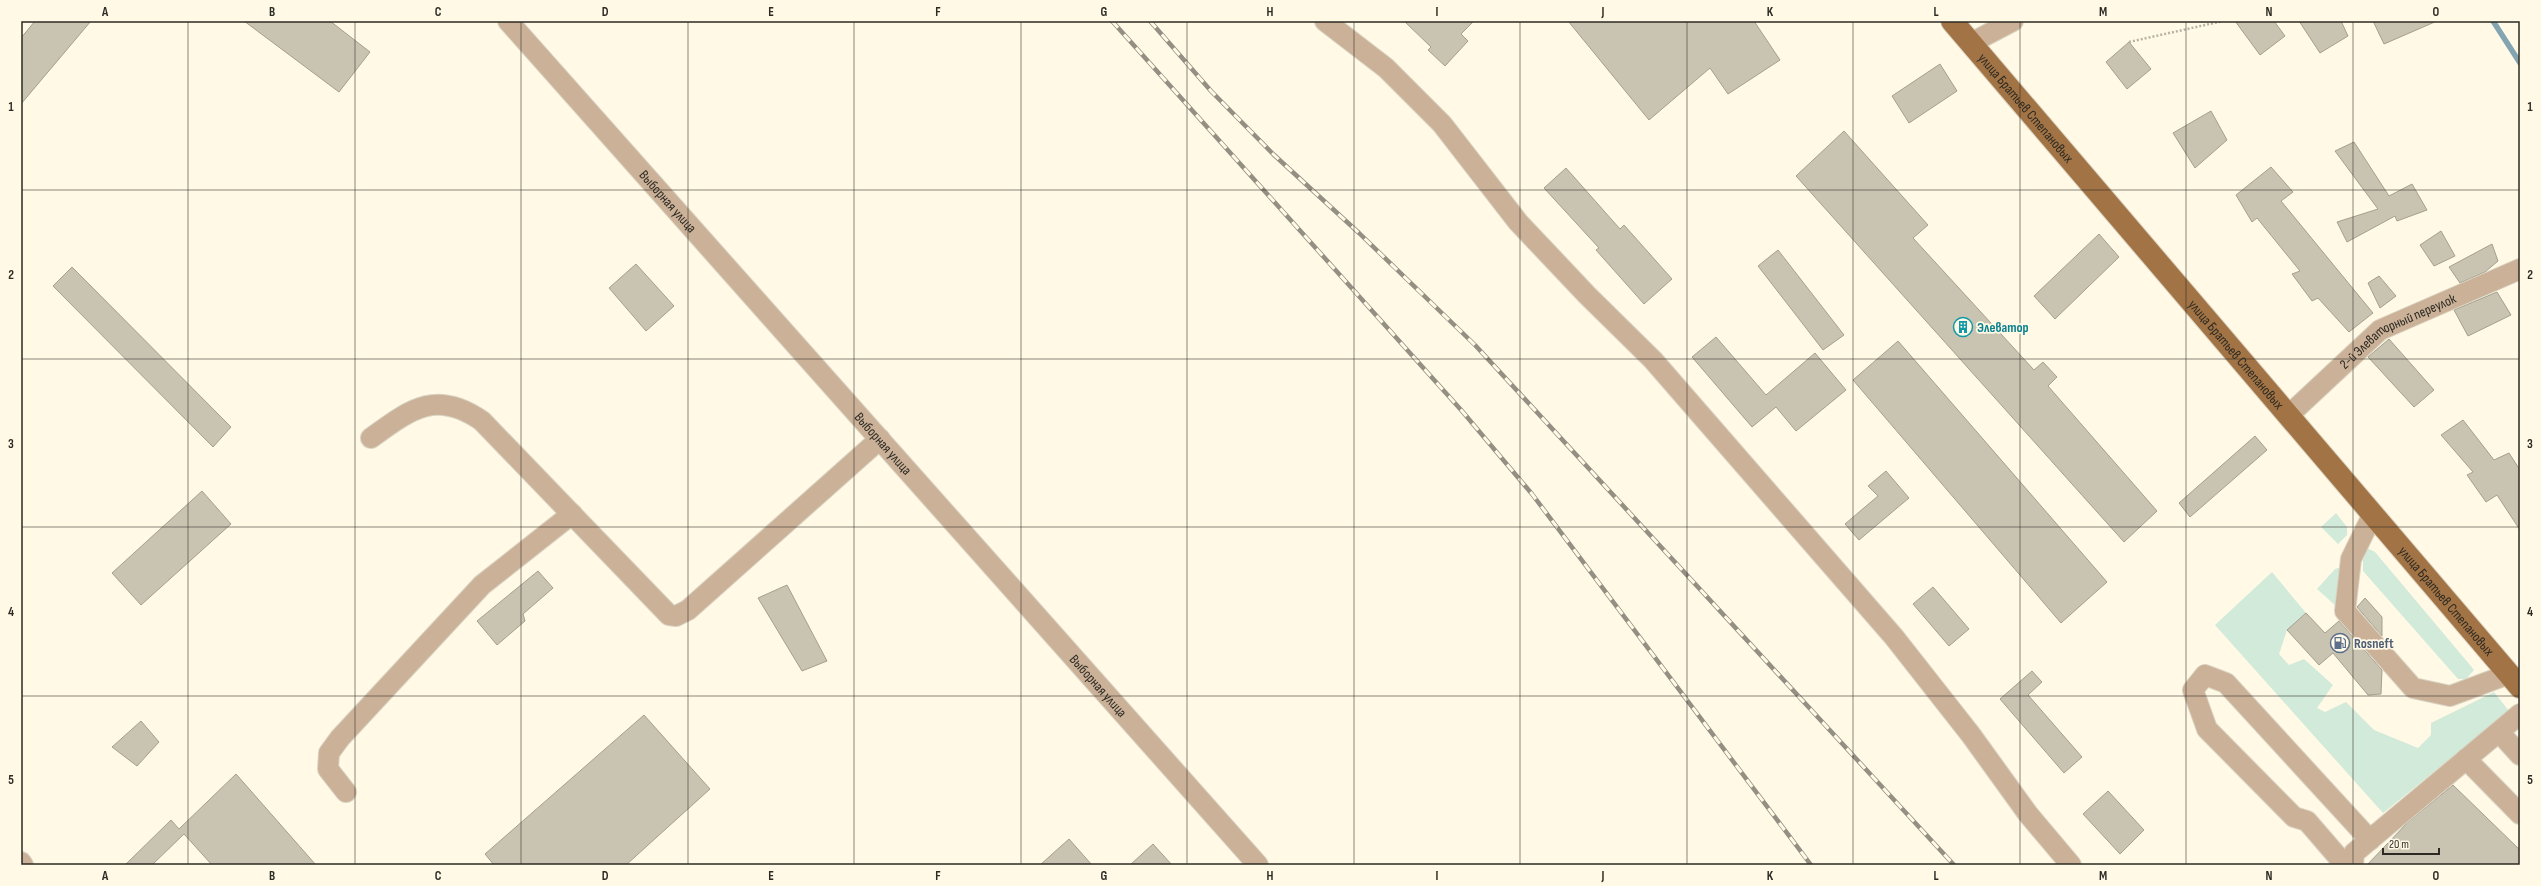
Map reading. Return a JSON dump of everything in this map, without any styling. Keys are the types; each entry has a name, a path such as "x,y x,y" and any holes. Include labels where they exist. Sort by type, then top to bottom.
{"main road":[{"name":"улица Братьев Степановых","path":"1952,21 2515,680"}],"street":[{"name":"Выборная улица","path":"508,21 1258,865"},
{"path":"1325,21 1386,68 1442,124 1518,222 1587,295 1653,360 1894,637 1972,734 2028,814 2070,865"},
{"path":"1972,43 2013,21"},
{"name":"2-й Элеваторный переулок","path":"2289,415 2380,330 2520,269"},
{"path":"371,438 413,410 439,404 451,404 466,410 482,421 668,615 676,616 688,610 880,439"},
{"path":"346,792 328,769 329,753 340,738 482,585 572,514"},
{"path":"2373,514 2351,559 2346,611 2413,688 2450,696 2515,680"},
{"path":"2345,865 2307,821 2294,817 2206,729 2193,690 2205,675 2226,684 2370,840"},
{"path":"2353,865 2354,853 2520,714"},
{"path":"2499,732 2520,755"},
{"path":"2466,759 2520,814"}],"path":[{"path":"2129,42 2223,21"}],"green space":[{"path":"2336,513 2347,527 2347,535 2338,544 2321,527"},
{"path":"2367,548 2375,552 2474,670 2466,679 2458,679 2363,571 2363,560"},
{"path":"2342,567 2337,607 2317,589 2335,569"},
{"path":"2272,572 2306,613 2287,630 2279,654 2289,665 2304,659 2333,685 2317,708 2325,712 2346,702 2374,730 2418,748 2431,735 2431,723 2494,692 2509,711 2383,813 2215,625"}],"building":[{"path":"35,21 91,21 21,104 21,38"},
{"path":"244,21 330,21 370,52 339,92"},
{"path":"1404,21 1474,21 1461,34 1468,41 1445,66 1428,50 1431,47"},
{"path":"1568,21 1754,21 1780,60 1728,94 1710,68 1649,120"},
{"path":"2235,21 2274,21 2285,36 2260,55"},
{"path":"2299,21 2341,21 2348,36 2320,53"},
{"path":"2373,21 2437,21 2384,44"},
{"path":"2129,42 2151,69 2127,89 2106,62"},
{"path":"1940,64 1957,91 1909,123 1892,96"},
{"path":"2211,111 2227,140 2195,168 2173,133"},
{"path":"1844,131 1928,225 1913,238 2034,370 2043,362 2057,377 2048,386 2157,511 2124,542 1796,176"},
{"path":"2354,142 2389,196 2412,184 2427,210 2397,221 2395,216 2347,242 2337,222 2378,209 2335,151"},
{"path":"2271,167 2293,192 2281,201 2373,313 2349,332 2318,298 2312,301 2292,274 2300,271 2257,218 2252,222 2236,195"},
{"path":"1566,168 1620,229 1624,225 1672,279 1644,304 1596,250 1599,248 1544,188"},
{"path":"2441,231 2455,256 2434,266 2420,245"},
{"path":"2099,234 2119,257 2055,319 2034,296"},
{"path":"2492,244 2498,261 2485,272 2460,283 2449,267"},
{"path":"1778,250 1844,335 1823,350 1758,266"},
{"path":"636,264 674,306 646,331 609,288"},
{"path":"72,267 231,427 213,447 53,286"},
{"path":"2379,276 2396,296 2380,308 2368,283"},
{"path":"2497,292 2511,315 2468,336 2454,310"},
{"path":"1716,337 1766,395 1815,353 1846,390 1796,431 1776,407 1752,427 1692,357"},
{"path":"2389,339 2434,390 2414,407 2368,357"},
{"path":"1898,341 2107,582 2061,623 1853,380"},
{"path":"2463,420 2494,460 2509,453 2520,470 2520,530 2497,495 2486,502 2467,475 2473,472 2441,435"},
{"path":"2255,436 2267,450 2190,517 2179,503"},
{"path":"1886,471 1909,498 1859,540 1845,524 1878,496 1868,486"},
{"path":"202,491 231,524 141,605 112,573"},
{"path":"538,571 553,588 523,614 525,621 497,645 477,621"},
{"path":"787,585 827,661 802,671 758,598"},
{"path":"1933,587 1969,629 1949,646 1913,604"},
{"path":"2365,598 2382,617 2382,636 2357,607"},
{"name":"Rosneft","path":"2306,613 2325,633 2339,621 2382,670 2381,694 2368,695 2333,653 2319,665 2287,630"},
{"path":"2032,671 2042,682 2028,695 2082,757 2064,773 2000,699"},
{"path":"644,715 710,789 626,865 494,865 485,854"},
{"path":"141,721 159,742 137,766 112,747"},
{"path":"236,774 316,865 212,865 184,834 152,865 125,865 171,820 179,829"},
{"path":"2453,785 2520,850 2520,865 2367,865 2408,822"},
{"path":"2108,791 2144,830 2120,854 2083,814"},
{"path":"1069,839 1092,865 1040,865"},
{"path":"1153,844 1172,865 1130,865"}],"waterway":[{"path":"2493,21 2520,63"}],"railway":[{"path":"1112,21 1462,411 1532,494 1811,865"},
{"path":"1150,21 1211,91 1273,154 1359,233 1475,345 1954,865"}],"place":[{"name":"Элеватор","path":"1963,327"},
{"name":"Rosneft","path":"2340,643"}]}
